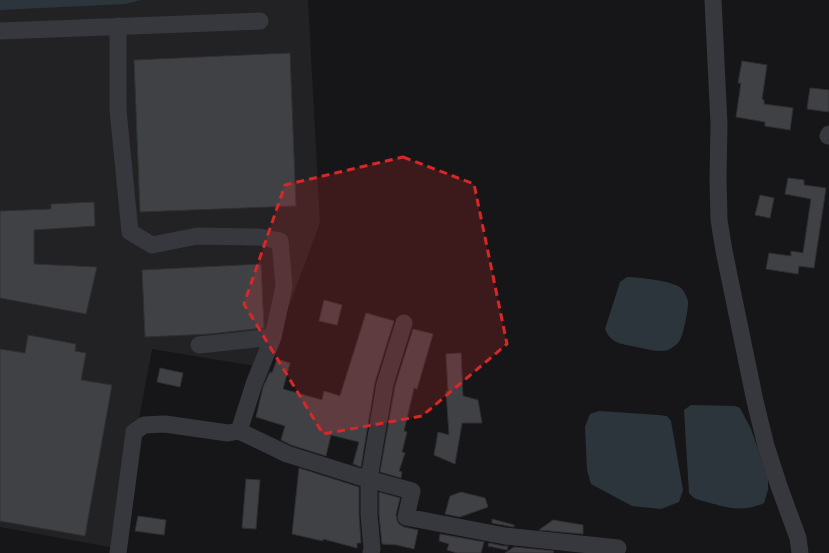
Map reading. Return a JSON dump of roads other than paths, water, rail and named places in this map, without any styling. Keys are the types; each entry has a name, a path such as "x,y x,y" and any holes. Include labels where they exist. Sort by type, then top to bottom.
{"street":[{"path":"713,0 719,116 719,220 755,401 766,446 798,538 800,553"},
{"path":"0,30 260,21"},
{"path":"118,26 118,110 130,232 152,245 197,236 260,237 280,241 284,286 272,337 254,384 239,431"},
{"path":"371,553 369,479 386,384 404,323"},
{"path":"199,345 272,337"},
{"path":"118,553 134,432 144,425 165,424 228,433 239,431 287,454 412,491 406,517 505,536 618,548"}]}
